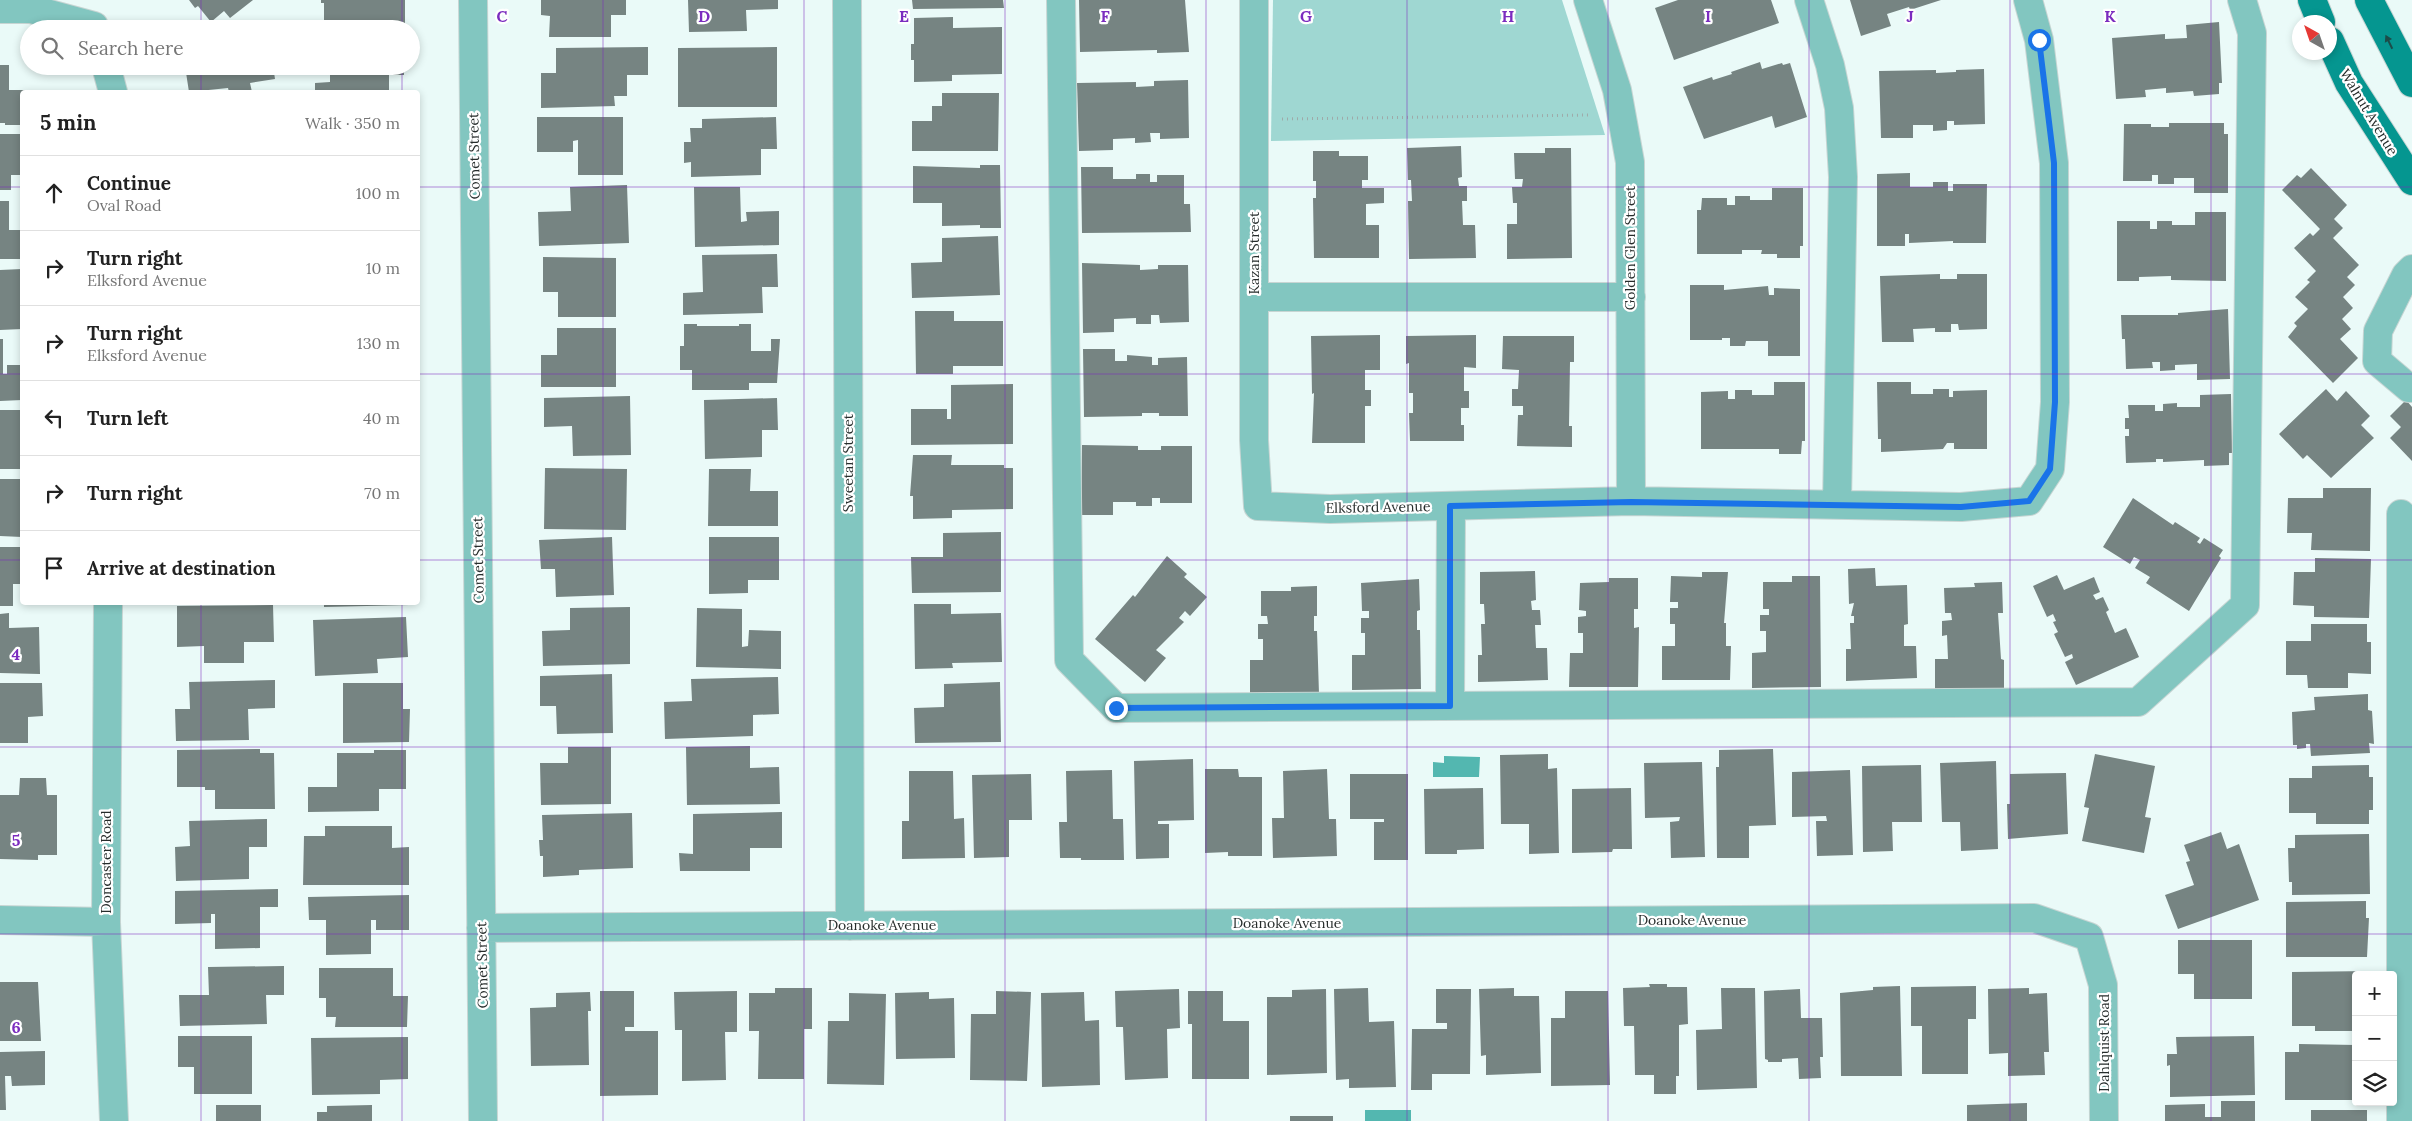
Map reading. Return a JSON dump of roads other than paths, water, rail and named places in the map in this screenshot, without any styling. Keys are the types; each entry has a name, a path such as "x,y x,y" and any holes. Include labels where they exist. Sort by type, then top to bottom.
{"main road":[{"path":"2312,0 2318,15"},
{"path":"2369,0 2412,83"},
{"name":"Walnut Avenue","path":"2337,56 2349,83 2412,181"}],"street":[{"name":"Comet Street","path":"473,0 483,1121"},
{"name":"Sweetan Street","path":"847,0 850,926"},
{"path":"1061,0 1069,660 1116,708 2138,702 2245,605 2252,33 2242,0"},
{"name":"Kazan Street","path":"1254,0 1254,440 1258,506"},
{"name":"Golden Glen Street","path":"1588,0 1617,90 1630,162 1631,502"},
{"path":"1809,0 1830,65 1839,108 1843,177 1837,503"},
{"name":"Elksford Avenue","path":"1258,506 1330,509 1631,502 1837,503 1961,507 2029,501 2050,469 2055,402 2054,163 2039,40 2028,0"},
{"path":"0,9 31,9 70,20"},
{"path":"108,75 112,90"},
{"path":"2412,269 2406,275 2378,331 2377,361 2409,388 2412,388"},
{"path":"1254,296 1630,297"},
{"path":"1450,506 1450,706"},
{"path":"2401,514 2407,798 2401,1121"},
{"name":"Doncaster Road","path":"108,605 106,922 114,1121"},
{"name":"Doanoke Avenue","path":"481,928 2034,918 2089,937"},
{"path":"0,920 106,922"},
{"name":"Dahlquist Road","path":"2089,937 2103,985 2104,1121"}]}
